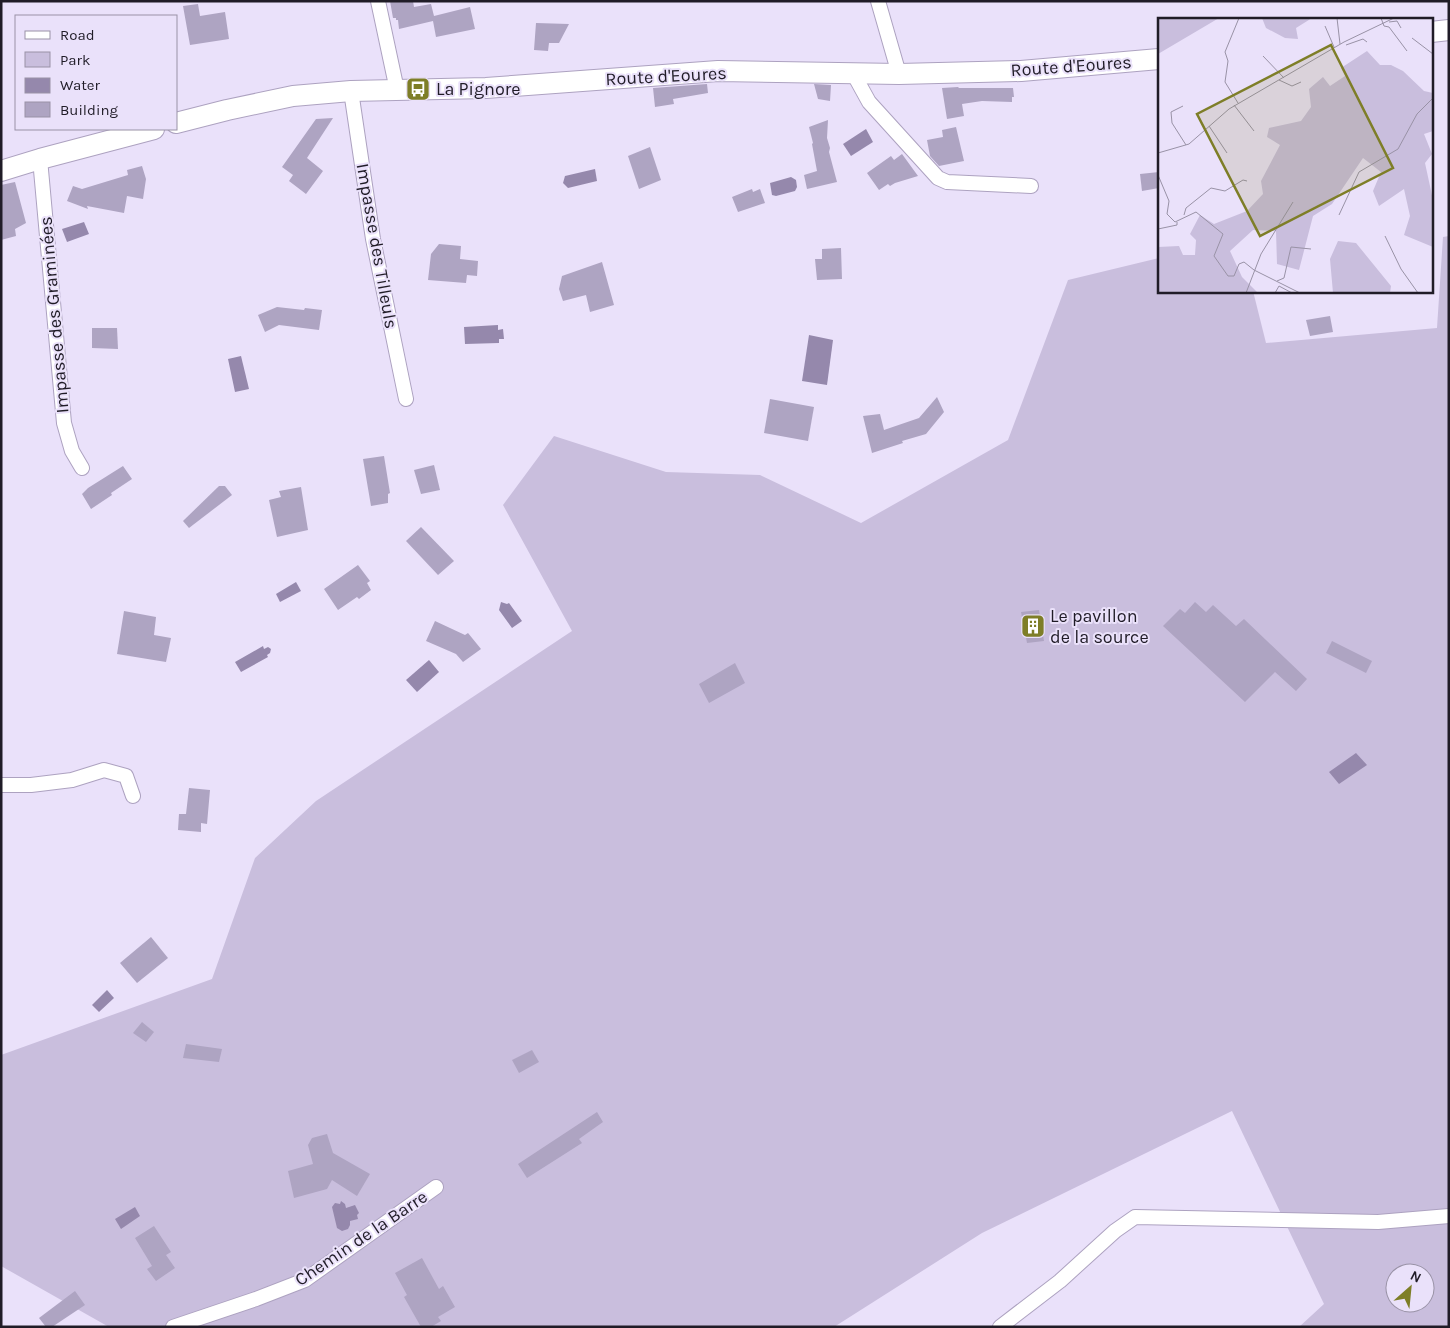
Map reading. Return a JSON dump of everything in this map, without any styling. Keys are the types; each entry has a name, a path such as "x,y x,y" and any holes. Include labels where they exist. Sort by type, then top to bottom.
{"street":[{"path":"378,1 397,90"},
{"path":"878,1 899,74"},
{"path":"1432,32 1449,30"},
{"name":"Route d'Eoures","path":"178,122 293,96 351,91 486,88 718,71 899,74 1021,71 1158,60"},
{"path":"853,73 869,102 938,178 947,182 1031,186"},
{"name":"Impasse des Tilleuls","path":"351,91 373,239 406,399"},
{"path":"1,171 40,158 150,130"},
{"name":"Impasse des Graminées","path":"40,158 64,424 72,451 82,468"},
{"path":"1,785 32,785 72,780 104,770 126,776 134,796"},
{"name":"Chemin de la Barre","path":"173,1327 305,1280 436,1187"},
{"path":"1000,1327 1060,1281 1115,1231 1136,1217 1378,1222 1449,1216"}],"green space":[{"path":"1449,236 1449,1327 1299,1327 1324,1304 1232,1111 982,1233 834,1327 109,1327 1,1266 1,1055 212,979 255,858 316,801 572,631 503,505 554,436 666,472 760,475 861,523 1008,440 1068,280 1158,258 1158,292 1253,292 1266,343 1437,328 1443,237"}],"water":[{"path":"866,129 873,142 851,156 843,144"},
{"path":"595,169 597,181 568,188 563,183 565,176"},
{"path":"791,177 796,180 797,187 795,191 776,196 772,195 770,183"},
{"path":"84,222 89,234 67,242 62,229"},
{"path":"498,325 498,330 503,329 504,339 499,339 499,343 465,344 464,327"},
{"path":"809,335 833,340 827,385 802,381"},
{"path":"241,356 249,389 235,392 228,359"},
{"path":"296,582 301,591 280,602 276,594"},
{"path":"501,602 509,603 522,621 512,628 499,610"},
{"path":"263,646 264,649 268,647 271,649 267,655 268,657 241,672 235,662"},
{"path":"429,660 439,672 417,692 406,680"},
{"path":"1356,753 1367,765 1339,784 1329,772"},
{"path":"107,990 114,998 99,1012 92,1005"},
{"path":"341,1201 345,1204 346,1208 355,1205 359,1213 357,1215 358,1219 350,1221 348,1229 342,1231 337,1228 332,1207 335,1203 340,1204"},
{"path":"135,1207 140,1216 121,1229 115,1219"}],"building":[{"path":"390,1 413,1 414,7 431,4 434,16 470,7 475,29 436,37 433,21 399,29 398,20 393,18"},
{"path":"198,4 200,16 225,12 229,39 190,45 183,6"},
{"path":"536,23 569,24 559,43 549,43 548,51 534,50"},
{"path":"707,84 708,93 673,99 674,104 655,107 653,88"},
{"path":"814,84 831,85 830,101 818,99"},
{"path":"942,88 1013,88 1014,97 1012,97 1012,102 982,101 962,104 964,116 947,119"},
{"path":"333,118 307,158 323,171 306,194 289,181 293,175 282,167 316,119"},
{"path":"828,120 827,138 830,148 829,152 837,182 807,189 804,175 817,171 809,127"},
{"path":"956,127 964,161 939,166 930,156 927,140 943,137 942,130"},
{"path":"650,147 661,180 639,189 628,156"},
{"path":"902,154 918,176 890,186 888,184 879,190 867,173 891,156 894,160"},
{"path":"142,166 146,179 143,199 127,196 124,213 87,206 88,209 67,201 73,186 82,189 128,175 127,170"},
{"path":"1158,172 1158,188 1142,191 1140,174"},
{"path":"15,182 26,223 15,229 16,236 1,240 1,185"},
{"path":"752,189 753,192 760,189 765,203 738,212 732,197"},
{"path":"439,244 461,246 460,259 478,261 477,276 467,275 466,283 428,280 431,254"},
{"path":"841,248 842,279 817,280 815,259 822,259 822,249"},
{"path":"602,262 614,305 590,312 586,295 563,301 559,289 562,276"},
{"path":"277,307 322,310 319,330 279,325 265,332 258,315"},
{"path":"1330,316 1333,332 1310,336 1306,320"},
{"path":"92,328 117,328 118,349 92,348"},
{"path":"937,397 944,412 926,434 872,453 863,416 880,414 884,430 919,418"},
{"path":"770,399 814,407 808,441 764,433"},
{"path":"384,456 390,493 388,494 388,503 371,506 363,459"},
{"path":"434,465 440,490 421,494 414,470"},
{"path":"123,466 132,479 91,509 82,494 88,488"},
{"path":"219,486 225,486 232,495 189,528 183,521"},
{"path":"301,487 308,530 277,537 269,500 281,497 279,491"},
{"path":"421,527 454,561 438,575 406,541"},
{"path":"358,565 370,581 367,583 371,590 338,610 324,589"},
{"path":"1195,602 1206,612 1213,605 1236,626 1244,619 1307,679 1296,691 1275,672 1245,702 1163,626 1180,609 1185,613"},
{"name":"Le pavillon de la source","path":"1039,610 1044,641 1027,643 1021,612"},
{"path":"124,611 156,617 154,635 171,638 166,662 117,654"},
{"path":"435,621 465,635 468,633 481,649 463,662 456,654 426,641"},
{"path":"1332,641 1372,661 1366,673 1326,653"},
{"path":"735,663 745,683 709,703 699,684"},
{"path":"189,788 210,790 207,824 201,823 201,832 178,830 179,814 186,814"},
{"path":"151,937 168,958 137,983 120,963"},
{"path":"142,1022 154,1032 146,1042 133,1033"},
{"path":"186,1044 222,1049 219,1062 183,1058"},
{"path":"532,1050 539,1062 519,1073 512,1060"},
{"path":"597,1112 603,1122 579,1139 582,1143 527,1178 518,1164"},
{"path":"327,1134 333,1153 370,1174 357,1196 332,1180 327,1189 294,1198 288,1171 313,1164 308,1145 312,1138"},
{"path":"154,1226 171,1252 166,1255 175,1268 156,1281 147,1269 152,1266 135,1238"},
{"path":"422,1258 439,1289 443,1286 455,1307 438,1317 441,1321 431,1327 421,1327 404,1297 407,1295 395,1273"},
{"path":"75,1291 85,1305 52,1327 46,1327 39,1318"}],"place":[{"name":"La Pignore","path":"418,89"},
{"name":"Le pavillon de la source","path":"1033,626"}]}
